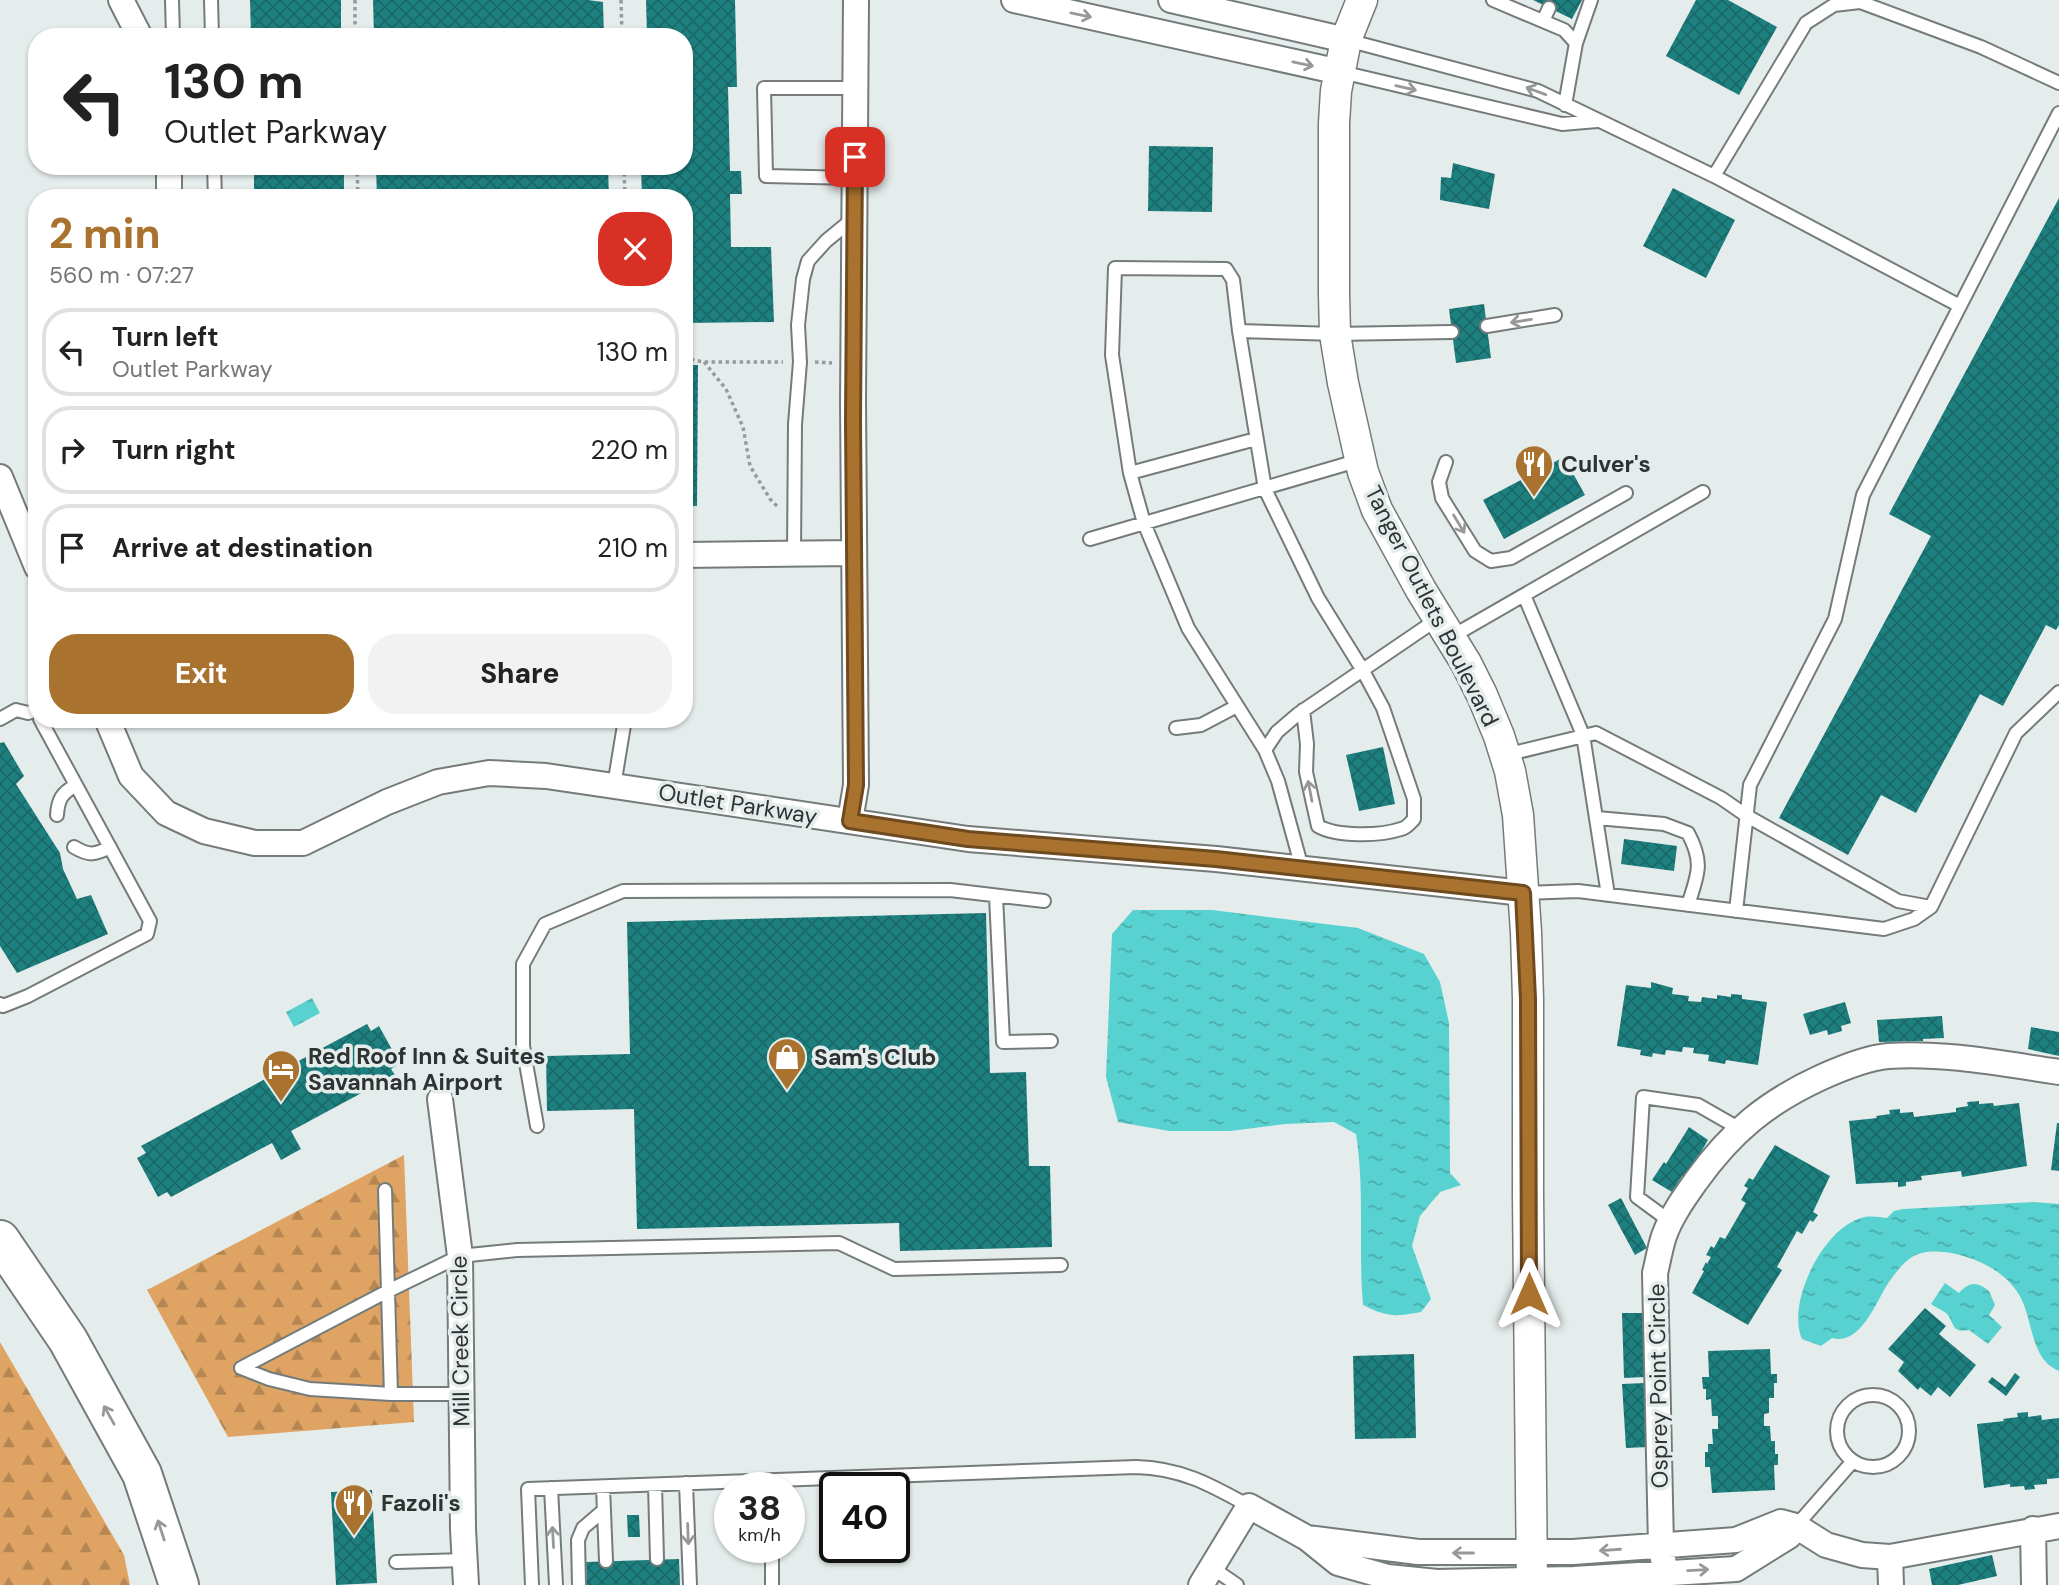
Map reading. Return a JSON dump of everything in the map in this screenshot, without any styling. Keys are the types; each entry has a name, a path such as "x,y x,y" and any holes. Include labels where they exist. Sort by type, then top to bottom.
{"highway":[{"path":"0,1240 68,1340 142,1474 179,1585"}],"street":[{"path":"121,0 135,28"},
{"path":"850,821 856,785 853,363 856,0"},
{"path":"1014,0 1340,72"},
{"path":"1171,0 1346,40"},
{"name":"Tanger Outlets Boulevard","path":"1362,0 1346,40 1340,72 1335,102 1333,160 1335,334 1348,409 1360,460 1377,510 1482,695 1505,755 1518,816 1528,999 1532,1572"},
{"path":"0,477 28,545"},
{"path":"693,555 854,553"},
{"name":"Outlet Parkway","path":"111,728 131,776 166,813 204,831 255,843 303,843 387,802 438,782 489,773 546,776 968,839 1301,868 1523,893"},
{"name":"Osprey Point Circle","path":"1665,1579 1661,1546 1655,1273 1664,1236 1680,1204 1709,1163 1740,1129 1804,1085 1840,1069 1887,1056 1948,1058 2059,1072"},
{"name":"Mill Creek Circle","path":"440,1099 460,1256 466,1573"},
{"path":"1206,1576 1249,1506 1307,1538 1338,1563 1388,1577 1437,1581 1532,1572 1574,1579 1734,1577 1789,1536 1796,1526"},
{"path":"1532,1572 1573,1552 1736,1540 1781,1522 1796,1526 1826,1545 1862,1555 1889,1557 2059,1526"},
{"path":"2033,1529 2034,1585"},
{"path":"1734,1577 1736,1540"},
{"path":"1889,1557 1891,1585"}],"lane":[{"path":"172,0 173,28"},
{"path":"211,0 212,28"},
{"path":"1494,0 1521,6 1542,21 1564,30 1576,43"},
{"path":"1565,105 1576,43 1591,0"},
{"path":"1714,176 1806,23 1834,5 1860,2 1981,47 2059,83"},
{"path":"1542,21 1549,8"},
{"path":"1346,40 1538,91 1714,176 1960,306"},
{"path":"1340,72 1562,124 1597,121"},
{"path":"855,178 766,176 764,88 856,88"},
{"path":"1736,911 1750,785 1835,620 1863,495 2059,113"},
{"path":"794,554 795,425 800,362 798,325 803,279 808,261 826,241 854,218"},
{"path":"1301,868 1278,781 1265,750 1188,628 1144,523 1130,473 1112,355 1115,268 1226,268 1233,280 1265,489 1318,598 1383,708 1414,799 1414,819 1404,829 1349,833 1329,832 1318,826 1306,772 1307,744 1303,710"},
{"path":"1487,326 1555,315"},
{"path":"1239,331 1335,334 1452,331"},
{"path":"1130,473 1256,439"},
{"path":"1090,538 1360,460"},
{"path":"1446,462 1439,482 1443,498 1475,551 1491,561 1511,558 1626,493"},
{"path":"1265,750 1277,732 1303,710 1362,669 1445,628 1524,595 1703,492"},
{"path":"1524,595 1583,735 1608,895"},
{"path":"1523,893 1578,891 1885,929 1914,919 1931,907 2016,733 2059,692"},
{"path":"1177,728 1201,725 1237,706"},
{"path":"0,719 16,710 28,713"},
{"path":"0,1004 3,1006 28,996 147,934 150,921 45,728"},
{"path":"614,786 624,728"},
{"path":"1505,755 1596,733 1721,798 1747,816 1899,901 1931,907"},
{"path":"57,815 58,801 64,792 76,785"},
{"path":"1597,818 1664,824 1688,833 1698,852 1698,874 1688,905"},
{"path":"74,847 95,855 110,847"},
{"path":"537,1126 523,1046 523,964 545,924 623,891 950,890 1044,901"},
{"path":"996,896 1003,1042 1051,1041"},
{"path":"1671,1222 1637,1197 1643,1097 1698,1105 1740,1129"},
{"path":"385,1191 391,1394"},
{"path":"462,1394 391,1394 310,1389 269,1379 241,1368 460,1256 517,1250 839,1244 894,1269 1061,1265"},
{"path":"1860,1397 1885,1397 1897,1404 1906,1415 1910,1429 1908,1444 1900,1457 1887,1465 1872,1468 1853,1461 1845,1456 1838,1444 1836,1429 1840,1414 1848,1404 1860,1397"},
{"path":"1796,1526 1853,1461"},
{"path":"805,1483 1161,1468 1203,1480 1249,1506"},
{"path":"686,1483 690,1585"},
{"path":"532,1585 528,1489 714,1483"},
{"path":"655,1485 657,1559"},
{"path":"603,1487 606,1561"},
{"path":"551,1488 556,1585"},
{"path":"579,1585 578,1540 583,1528 604,1510"},
{"path":"396,1562 466,1573"},
{"path":"772,1563 772,1585"},
{"path":"1206,1576 1237,1585"}],"path":[{"path":"355,0 355,28"},
{"path":"621,0 622,28"},
{"path":"693,360 853,363"},
{"path":"704,362 726,389 743,427 750,466 770,499 794,520"}],"green space":[{"path":"404,1155 414,1422 228,1437 147,1290"},
{"path":"0,1342 124,1555 130,1585 0,1585"}],"water":[{"path":"1133,910 1212,910 1358,928 1424,954 1440,982 1449,1023 1450,1173 1461,1185 1440,1192 1420,1216 1412,1246 1431,1299 1421,1312 1391,1315 1363,1305 1360,1177 1356,1134 1334,1122 1285,1124 1230,1131 1169,1131 1118,1122 1106,1077 1112,934"},
{"path":"312,998 320,1013 294,1027 286,1012"},
{"path":"2034,1202 2059,1204 2059,1371 2049,1365 2037,1348 2023,1303 2012,1285 1989,1267 1951,1253 1922,1253 1908,1260 1889,1282 1866,1320 1851,1335 1842,1339 1832,1338 1821,1346 1802,1339 1798,1324 1799,1306 1811,1269 1834,1236 1847,1225 1864,1217 1887,1218 1894,1211 1903,1209"},
{"path":"1945,1283 1959,1293 1973,1284 1989,1291 1995,1305 1989,1315 2002,1327 1988,1344 1969,1330 1956,1329 1947,1314 1931,1304"}],"building":[{"path":"250,0 341,0 341,28 251,28"},
{"path":"373,0 603,2 604,28 374,28"},
{"path":"646,0 735,0 737,87 728,87 730,171 741,171 742,194 730,194 731,247 771,247 774,322 693,323 693,189 642,189 641,175 693,175 693,28 647,28"},
{"path":"1533,0 1582,0 1572,19"},
{"path":"1696,0 1728,0 1777,27 1739,95 1666,56"},
{"path":"1149,146 1213,147 1212,212 1148,211"},
{"path":"1453,163 1495,174 1489,209 1440,200 1441,177 1451,178"},
{"path":"254,175 344,175 344,189 254,189"},
{"path":"376,175 608,175 609,189 377,189"},
{"path":"1673,188 1735,220 1706,278 1643,246"},
{"path":"2059,198 2059,625 2056,630 2046,625 2003,706 1980,694 1916,813 1881,795 1848,855 1779,818 1931,536 1889,514"},
{"path":"1484,304 1491,358 1456,363 1449,309"},
{"path":"693,365 698,365 697,506 693,506"},
{"name":"Culver's","path":"1564,457 1585,495 1504,539 1483,500"},
{"path":"4,742 24,776 16,784 60,853 63,869 77,899 91,895 108,934 17,973 0,946 0,743"},
{"path":"1383,747 1395,804 1359,811 1346,755"},
{"path":"1624,839 1677,846 1674,871 1621,864"},
{"name":"Sam's Club","path":"986,913 990,1073 1026,1072 1029,1166 1050,1166 1052,1247 900,1251 899,1223 637,1229 634,1109 547,1111 546,1056 630,1054 627,922"},
{"path":"1651,982 1673,988 1672,994 1689,996 1688,1001 1701,1002 1702,997 1717,999 1717,995 1731,997 1731,994 1742,995 1742,999 1767,1002 1758,1065 1726,1060 1725,1064 1708,1061 1709,1055 1693,1053 1694,1048 1683,1047 1682,1052 1666,1050 1665,1055 1653,1053 1652,1057 1640,1055 1641,1050 1617,1046 1626,985 1651,988"},
{"path":"1845,1002 1851,1023 1841,1026 1842,1031 1828,1035 1827,1030 1810,1035 1803,1014"},
{"path":"1942,1016 1944,1038 1879,1042 1877,1020"},
{"name":"Red Roof Inn & Suites Savannah Airport","path":"367,1024 371,1031 379,1026 400,1064 391,1069 395,1075 291,1131 301,1149 281,1160 272,1143 171,1197 167,1192 158,1197 137,1158 146,1153 141,1146"},
{"path":"2031,1027 2059,1032 2059,1056 2028,1049"},
{"path":"1979,1101 1979,1104 1993,1103 1994,1106 2019,1103 2027,1166 1962,1177 1961,1171 1921,1176 1922,1180 1906,1182 1906,1186 1898,1187 1898,1182 1856,1184 1849,1121 1877,1118 1876,1116 1890,1114 1889,1110 1900,1109 1900,1113 1913,1112 1914,1117 1956,1112 1956,1108 1968,1106 1967,1102"},
{"path":"2059,1123 2059,1171 2051,1170"},
{"path":"1689,1127 1708,1140 1686,1178 1682,1176 1672,1192 1652,1180 1664,1162 1666,1164"},
{"path":"1775,1145 1830,1176 1813,1212 1818,1215 1813,1222 1810,1220 1802,1234 1797,1231 1777,1267 1782,1270 1748,1325 1692,1293 1711,1257 1706,1255 1711,1246 1714,1248 1720,1237 1725,1239 1746,1203 1741,1200 1748,1188 1744,1186 1749,1178 1753,1180"},
{"path":"1621,1198 1647,1248 1635,1255 1608,1205"},
{"path":"1925,1308 1946,1326 1939,1334 1976,1365 1950,1397 1938,1387 1931,1396 1920,1387 1918,1390 1898,1371 1904,1362 1888,1349"},
{"path":"1622,1313 1643,1313 1645,1377 1624,1378"},
{"path":"1770,1349 1771,1374 1777,1374 1777,1383 1774,1383 1774,1398 1769,1398 1769,1413 1764,1414 1764,1426 1770,1426 1771,1441 1775,1441 1775,1454 1778,1454 1778,1465 1774,1465 1775,1490 1712,1493 1710,1467 1705,1467 1705,1452 1708,1452 1708,1444 1713,1444 1712,1429 1718,1429 1718,1416 1712,1416 1711,1399 1706,1400 1706,1389 1703,1389 1702,1377 1709,1377 1708,1351"},
{"path":"1414,1354 1416,1438 1355,1439 1353,1356"},
{"path":"2015,1373 2020,1377 2006,1396 1988,1382 1992,1377 2005,1387"},
{"path":"1645,1383 1648,1447 1626,1448 1622,1384"},
{"path":"2028,1412 2028,1417 2041,1415 2042,1420 2059,1418 2059,1478 2047,1479 2047,1484 2034,1485 2035,1489 2025,1490 2024,1486 2010,1487 2010,1484 1984,1488 1977,1424 2004,1421 2003,1419 2018,1417 2017,1413"},
{"name":"Fazoli's","path":"372,1490 377,1583 336,1585 331,1492"},
{"path":"627,1515 639,1515 640,1537 628,1537"},
{"path":"1992,1555 1997,1576 1958,1585 1932,1585 1929,1569"},
{"path":"679,1559 680,1585 587,1585 586,1562"}],"place":[{"name":"Culver's","path":"1534,498"},
{"name":"Sam's Club","path":"787,1091"},
{"name":"Red Roof Inn & Suites Savannah Airport","path":"281,1103"},
{"name":"Fazoli's","path":"354,1537"}],"route":[{"path":"855,157 853,421 856,785 850,821 968,839 1216,859 1523,893 1528,999 1529,1294"}]}
